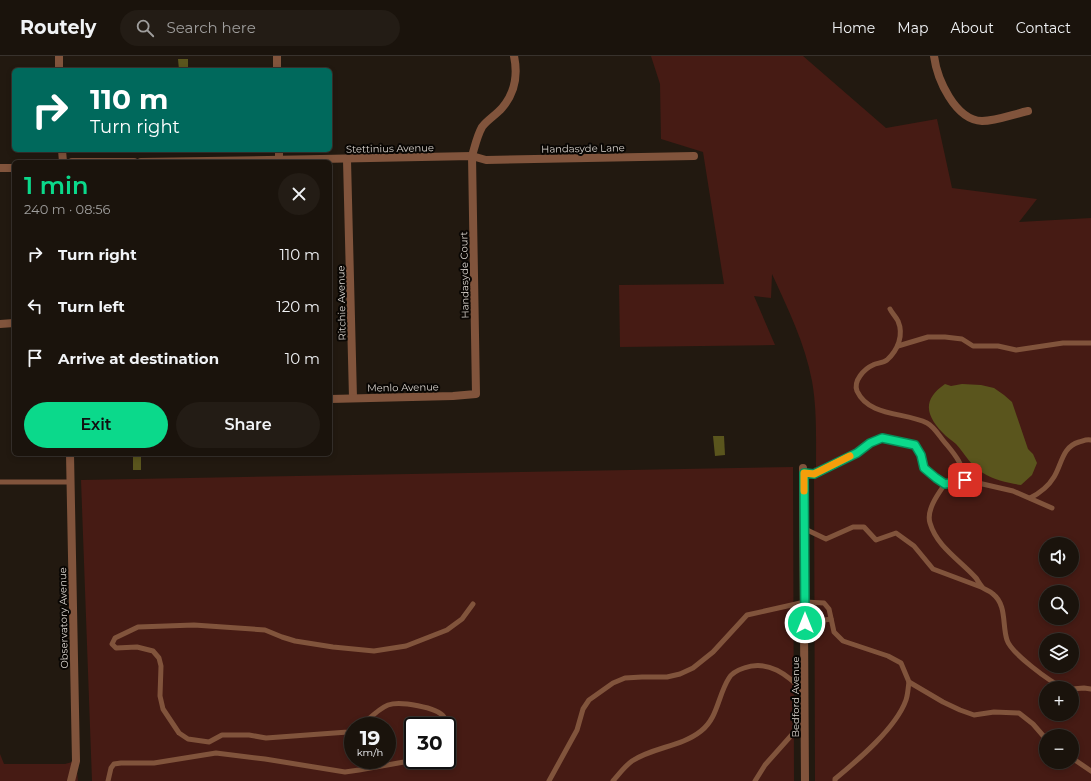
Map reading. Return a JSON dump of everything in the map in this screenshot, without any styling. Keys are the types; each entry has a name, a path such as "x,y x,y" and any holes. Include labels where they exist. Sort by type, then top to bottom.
{"street":[{"path":"59,56 59,68"},
{"path":"277,56 277,68"},
{"name":"Handasyde Court","path":"476,394 472,156 477,138 483,126 503,107 513,91 516,80 514,56"},
{"path":"934,56 939,77 947,93 966,116 976,120 989,120 1028,111"},
{"path":"279,152 279,159"},
{"name":"Handasyde Lane","path":"472,156 486,160 694,156"},
{"name":"Stettinius Avenue","path":"248,160 347,160 472,156"},
{"name":"Ritchie Avenue","path":"347,160 353,398"},
{"path":"0,168 12,168"},
{"path":"0,324 12,323"},
{"name":"Menlo Avenue","path":"332,399 454,396 476,394"},
{"name":"Observatory Avenue","path":"70,456 76,761 71,781"},
{"name":"Bedford Avenue","path":"803,471 806,781"},
{"path":"76,761 78,781"}],"lane":[{"path":"890,309 898,322 900,334 898,346 886,360 872,365 859,377 856,388 858,393 865,402 878,410 912,417 929,424 956,456 963,468 965,480"},
{"path":"898,346 928,337 962,339 973,346 998,346 1016,350 1063,344 1091,343"},
{"path":"803,471 814,474 857,453 870,443 882,438 915,445 921,455 924,468 945,484"},
{"path":"1030,498 1041,493 1054,477 1062,457 1072,444 1091,440"},
{"path":"982,587 976,578 934,536 929,520 933,502 945,484 965,480 1013,491 1052,508"},
{"path":"0,482 71,482"},
{"path":"804,529 826,539 853,527 864,527 876,540 896,532 914,546 932,569 982,587 994,594 1001,605 1005,621 1007,640 1016,653 1051,681"},
{"path":"549,781 577,730 583,709 589,700 613,683 625,678 667,677 680,674 693,668 714,652 747,615 805,602 824,603 829,609 834,632 843,641 888,656 901,663 909,682 906,699 899,715 876,742 835,779 835,781"},
{"path":"344,732 266,738 249,735 222,735 209,742 188,739 179,733 163,709 160,696 159,658 153,651 137,647 116,648 112,644 115,638 138,627 160,625 194,625 265,630 282,638 295,641 374,651 406,646 447,630 462,619 473,604"},
{"path":"805,623 831,619"},
{"path":"613,781 631,762 641,756 691,738 702,731 712,719 729,677 737,670 751,665 761,665 774,668 791,678 805,692"},
{"path":"909,682 943,702 974,715 994,712 1019,713 1039,731"},
{"path":"1079,688 1091,689"},
{"path":"371,717 388,705 402,703 421,705 444,715 445,717"},
{"path":"755,781 766,765 805,720"},
{"path":"108,781 111,768 114,764 154,763 216,753 265,759 345,772 404,762"},
{"path":"1079,763 1091,771"}],"shaded area":[{"path":"651,56 803,56 886,128 937,119 952,188 1037,199 1019,222 1091,218 1091,781 815,781 814,467 816,467 816,434 814,392 809,367 795,326 772,274 771,298 754,296 775,345 620,347 619,285 724,284 703,152 661,139 660,84"},
{"path":"178,59 188,59 188,68 179,68"},
{"path":"945,384 951,386 962,384 981,385 994,388 1012,402 1028,449 1033,454 1037,463 1032,475 1021,485 997,479 979,470 956,444 934,423 929,410 929,403 937,390"},
{"path":"713,436 724,436 725,455 715,456"},
{"path":"133,456 141,456 141,470 133,470"},
{"path":"793,467 794,781 92,781 81,480"},
{"path":"0,754 4,764 65,764 76,761 78,781 0,781"}],"slow traffic":[{"path":"804,491 804,473 814,474 850,456"}],"route":[{"path":"805,623 804,473 814,474 857,453 870,443 882,438 915,445 921,455 924,468 945,484 952,484 965,480"}]}
